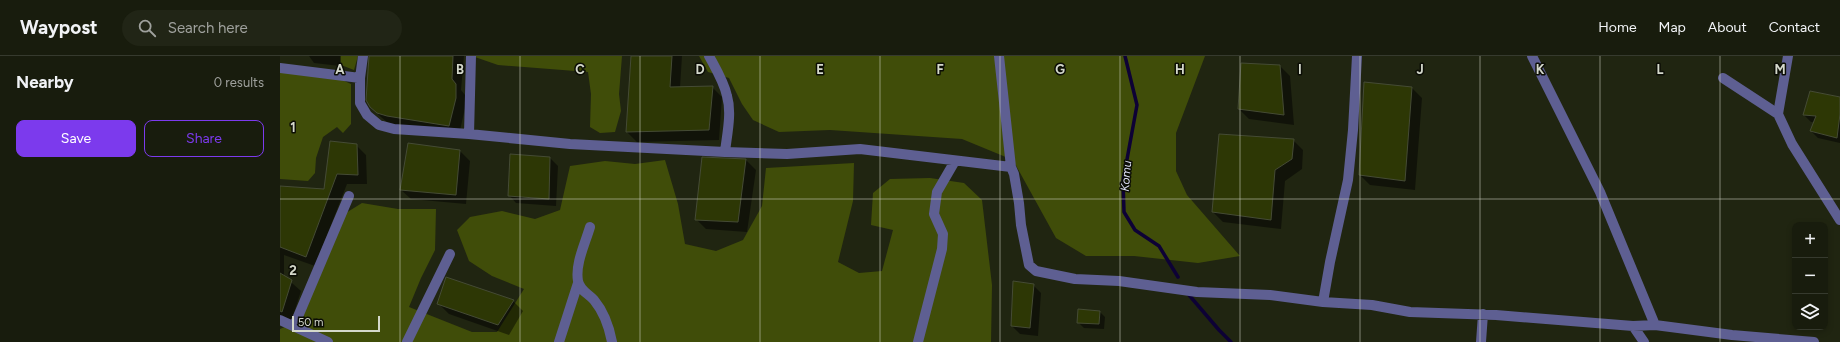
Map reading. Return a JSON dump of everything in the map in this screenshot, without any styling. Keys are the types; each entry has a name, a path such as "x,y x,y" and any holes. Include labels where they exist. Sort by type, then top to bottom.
{"street":[{"path":"363,56 360,78 360,103 367,115 379,125 394,130 469,134 570,144 725,152 787,154 860,149 1011,167"},
{"path":"469,134 471,56"},
{"path":"709,56 728,96 729,108 725,152"},
{"path":"999,56 1011,167 1014,174 1020,203 1021,225 1029,265 1036,271 1075,279 1119,281 1197,292 1270,295 1323,302 1372,305 1410,312 1483,314 1633,326 1655,324 1732,335 1814,342"},
{"path":"1323,302 1348,180 1354,130 1357,56"},
{"path":"1532,56 1600,192 1655,324"},
{"path":"1778,114 1788,56"},
{"path":"280,68 360,78"},
{"path":"1723,78 1778,114 1792,144 1840,220"},
{"path":"918,342 942,249 943,234 934,214 937,192 955,161"},
{"path":"294,326 349,196"},
{"path":"559,342 578,283 577,269 590,227"},
{"path":"407,342 450,254"},
{"path":"578,283 583,291 593,299 607,321 612,342"},
{"path":"1481,342 1483,314"},
{"path":"280,320 328,342"},
{"path":"1633,326 1644,342"}],"green space":[{"path":"340,56 358,56 354,70 341,65"},
{"path":"472,56 622,56 619,94 621,111 615,132 600,133 590,127 591,94 588,72 498,65"},
{"path":"699,56 1205,56 1176,133 1176,171 1187,195 1240,256 1198,263 1134,256 1086,256 1056,238 1013,160 962,139 830,130 779,132 753,120 742,104 729,78 708,72"},
{"path":"280,70 340,79 351,84 351,124 343,133 337,127 323,137 316,158 315,173 308,181 280,179"},
{"path":"665,160 678,204 685,244 716,251 743,240 762,206 766,168 854,163 853,201 838,262 859,273 882,271 893,230 871,225 873,193 890,179 930,178 964,183 982,200 992,285 991,342 280,342 280,329 287,326 302,310 341,216 362,203 398,209 436,209 435,250 409,307 472,332 497,332 524,289 492,276 469,261 457,230 470,217 502,211 535,219 560,210 570,166 605,161 635,164"}],"building":[{"path":"369,56 453,56 452,79 456,84 456,98 449,126 387,116 377,113 370,107 366,100"},
{"path":"631,56 672,56 670,87 713,86 709,130 626,132"},
{"path":"1241,63 1280,65 1284,115 1238,109"},
{"path":"1364,82 1412,87 1405,181 1359,175"},
{"path":"1810,91 1840,97 1840,114 1837,138 1810,131 1816,116 1803,115"},
{"path":"1219,134 1294,139 1292,159 1275,170 1271,220 1212,212"},
{"path":"330,141 357,144 358,175 337,174 306,257 280,247 280,186 324,189"},
{"path":"408,143 460,150 456,195 400,190"},
{"path":"510,154 550,157 549,199 508,196"},
{"path":"702,157 746,159 738,222 695,220"},
{"path":"280,273 292,280 282,312 280,311"},
{"path":"446,277 514,300 498,325 437,304"},
{"path":"1013,281 1034,284 1030,328 1011,326"},
{"path":"1078,309 1100,311 1099,324 1077,323"}],"waterway":[{"name":"Komu","path":"1125,56 1137,105 1123,181 1124,212 1135,230 1159,246 1178,277"},
{"name":"Komu","path":"1189,295 1231,342"}]}
